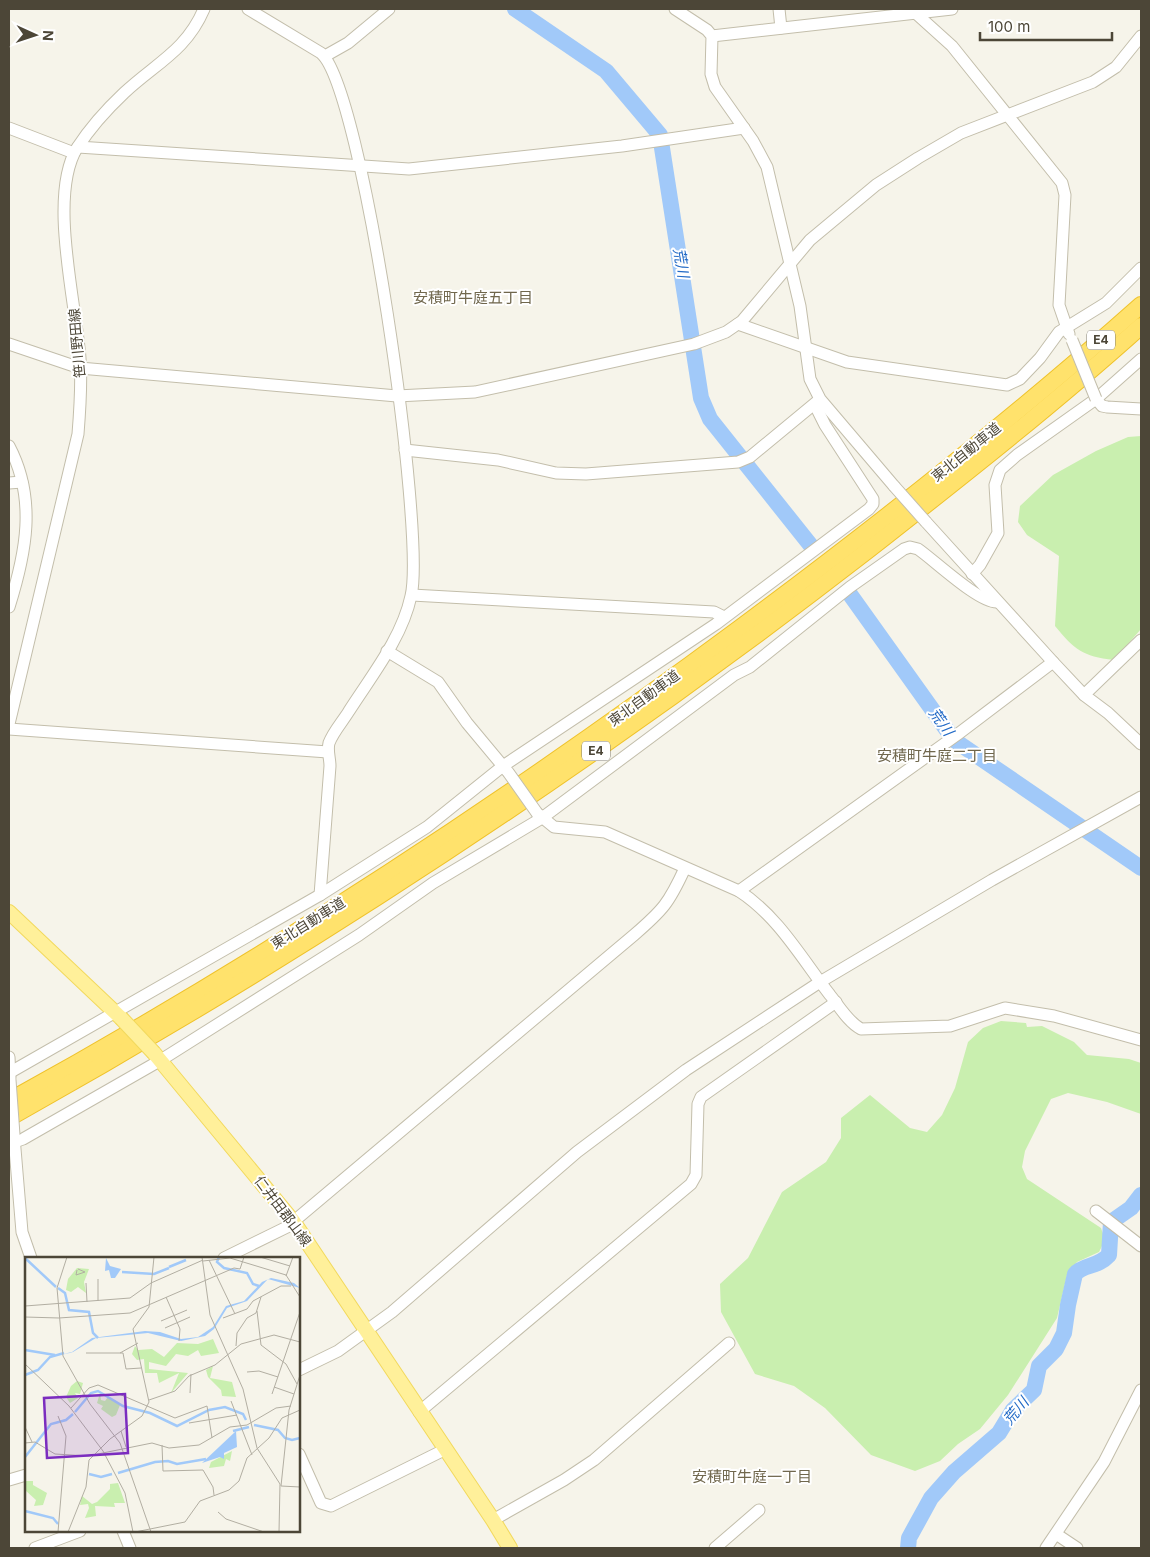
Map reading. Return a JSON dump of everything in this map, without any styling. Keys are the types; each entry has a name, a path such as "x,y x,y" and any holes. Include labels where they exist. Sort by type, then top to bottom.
{"highway":[{"path":"1061,374 1141,294"},
{"name":"東北自動車道","path":"9,1101 285,939 504,797 642,700 804,580 960,458 1141,305"},
{"name":"東北自動車道","path":"9,1118 138,1045 295,950 590,756 718,663 861,555 1019,429 1141,326"}],"main road":[{"name":"仁井田郡山線","path":"9,912 118,1015 157,1056 293,1221 510,1548"}],"street":[{"name":"笹川野田線","path":"9,724 78,434 80,368 63,210 64,184 76,150 93,126 124,93 182,46 195,28 204,9"},
{"path":"248,9 324,56 338,85 361,167 392,344 405,450 414,553 412,595 404,620 387,651 330,742 328,752 330,766 320,895"},
{"path":"324,56 348,43 390,9"},
{"path":"10,1075 118,1015 320,895 427,827 506,769 724,617 873,504 873,499 826,425 810,378 807,349 790,262 767,167 712,80 712,36 707,30 675,9"},
{"path":"779,9 781,28"},
{"path":"712,36 914,11 952,9"},
{"path":"914,11 952,46 1006,115 1060,179 1064,190 1059,305 1066,328 1096,400 1105,407 1141,409"},
{"path":"9,344 80,368 398,396 475,392 694,344 726,332 738,324 776,282 790,262 810,240 876,185 943,143 983,123 1093,82 1116,67 1141,36"},
{"path":"9,128 76,150 409,169 622,146 744,128"},
{"path":"738,324 847,362 984,384 1007,385 1020,379 1040,358 1059,332 1106,303 1141,268"},
{"path":"972,574 980,565 998,533 994,485 1000,470 1017,455 1096,400 1141,359"},
{"path":"405,450 498,460 556,473 586,474 738,462 750,457 818,402"},
{"path":"818,402 1052,662 1084,695 1108,712 1141,744"},
{"path":"9,446 22,482 26,507 25,552 9,607"},
{"path":"9,483 22,482"},
{"path":"12,1140 359,936 433,883 540,815 734,675 750,667 850,587 904,548 915,547 971,590 991,602 997,602"},
{"path":"412,595 714,612 724,617"},
{"path":"1084,695 1141,640"},
{"path":"387,651 438,682 467,723 506,769 540,815 554,827 605,832 739,891 761,907 852,1023 861,1029 950,1026 1005,1008 1054,1016 1141,1040"},
{"path":"739,891 958,734 1052,662"},
{"path":"9,729 328,752"},
{"path":"300,1370 338,1352 367,1331 421,1288 577,1152 686,1070 820,982 992,880 1141,797"},
{"path":"226,1257 287,1227 663,910 672,897 684,868"},
{"path":"419,1412 691,1184 696,1175 698,1104 701,1097 836,1002"},
{"path":"9,1057 12,1140 22,1232 31,1257"},
{"path":"1096,1211 1141,1246"},
{"path":"493,1520 571,1476 594,1460 729,1344"},
{"path":"1046,1548 1104,1462 1141,1392"},
{"path":"300,1454 321,1503 331,1506 444,1450"},
{"path":"9,1480 25,1475"},
{"path":"715,1548 759,1510"},
{"path":"35,1548 77,1532"},
{"path":"123,1532 130,1548"},
{"path":"1056,1534 1077,1548"}],"green space":[{"path":"1141,436 1141,629 1114,660 1087,654 1080,650 1068,641 1055,626 1059,556 1027,535 1018,522 1020,506 1053,475 1096,451 1128,437"},
{"path":"1001,1021 1026,1023 1027,1027 1042,1026 1074,1042 1087,1055 1129,1059 1141,1063 1141,1114 1107,1102 1068,1093 1051,1099 1025,1151 1022,1167 1027,1179 1101,1228 1105,1240 1099,1252 1077,1262 1067,1275 1057,1318 1008,1395 980,1429 958,1444 940,1461 915,1471 871,1455 825,1408 794,1386 755,1374 721,1312 720,1284 748,1258 782,1192 826,1162 841,1138 841,1118 870,1095 910,1128 927,1132 942,1115 955,1088 968,1042 983,1028"}],"waterway":[{"name":"荒川","path":"515,9 606,71 660,135 701,398 710,419 812,547"},
{"name":"荒川","path":"849,593 954,740 1141,868"},
{"name":"荒川","path":"908,1548 909,1538 931,1498 954,1472 999,1433 1013,1410 1034,1390 1039,1366 1056,1349 1064,1333 1075,1274 1100,1262 1109,1255 1111,1222 1131,1208 1141,1195"}],"district":[{"name":"安積町牛庭五丁目","path":"473,298"},
{"name":"安積町牛庭二丁目","path":"937,756"},
{"name":"安積町牛庭一丁目","path":"752,1477"}]}
